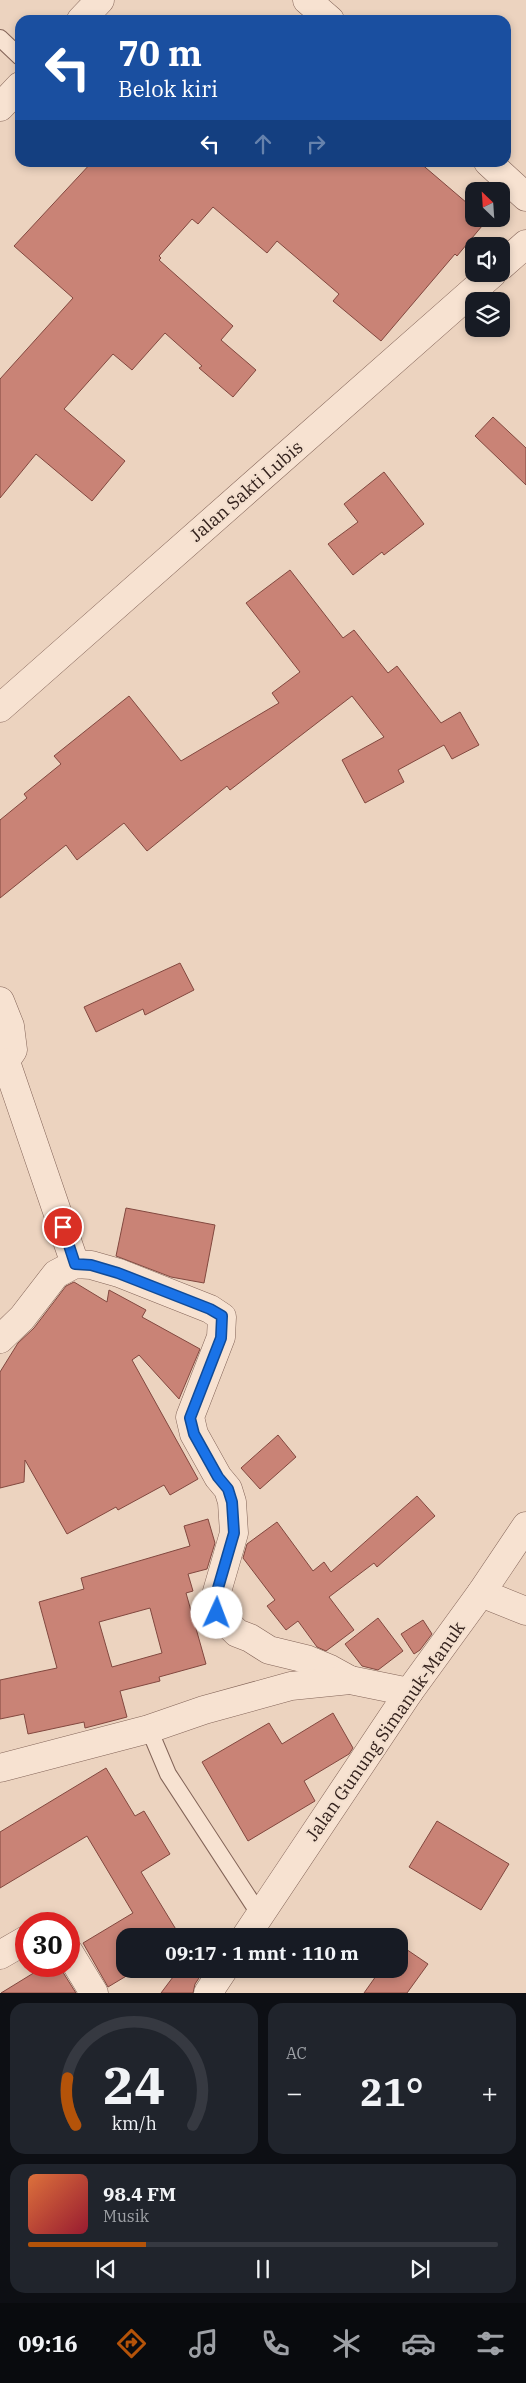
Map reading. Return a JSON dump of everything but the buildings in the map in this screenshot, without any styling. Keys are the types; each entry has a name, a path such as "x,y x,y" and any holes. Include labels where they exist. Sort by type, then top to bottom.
{"street":[{"path":"86,15 100,0"},
{"path":"307,0 324,15"},
{"path":"0,107 15,91"},
{"path":"493,167 526,197"},
{"path":"510,258 526,244"},
{"name":"Jalan Sakti Lubis","path":"0,708 483,282"},
{"path":"0,1001 10,1026 13,1050 3,1066 75,1264"},
{"path":"0,1339 22,1318 56,1274 75,1264 91,1265 118,1273 210,1309 222,1316 221,1338 190,1418 194,1434 218,1477 228,1489 232,1502 234,1533 216,1595 217,1613 237,1633 250,1638 270,1650 306,1659 350,1680 409,1692"},
{"name":"Jalan Gunung Simanuk-Manuk","path":"253,1926 409,1692 481,1593 526,1526"},
{"path":"481,1593 526,1611"},
{"path":"0,1768 149,1729 204,1710 292,1686 350,1680"},
{"path":"0,1955 15,1946"},
{"path":"80,1970 94,1993"},
{"path":"208,1993 218,1978"}],"lane":[{"path":"0,38 15,52"},
{"path":"149,1729 168,1774 253,1926"}],"route":[{"path":"63,1227 75,1264 91,1265 118,1273 210,1309 222,1316 221,1338 190,1418 194,1434 218,1477 228,1489 232,1502 234,1533 216,1595 217,1613"}]}
